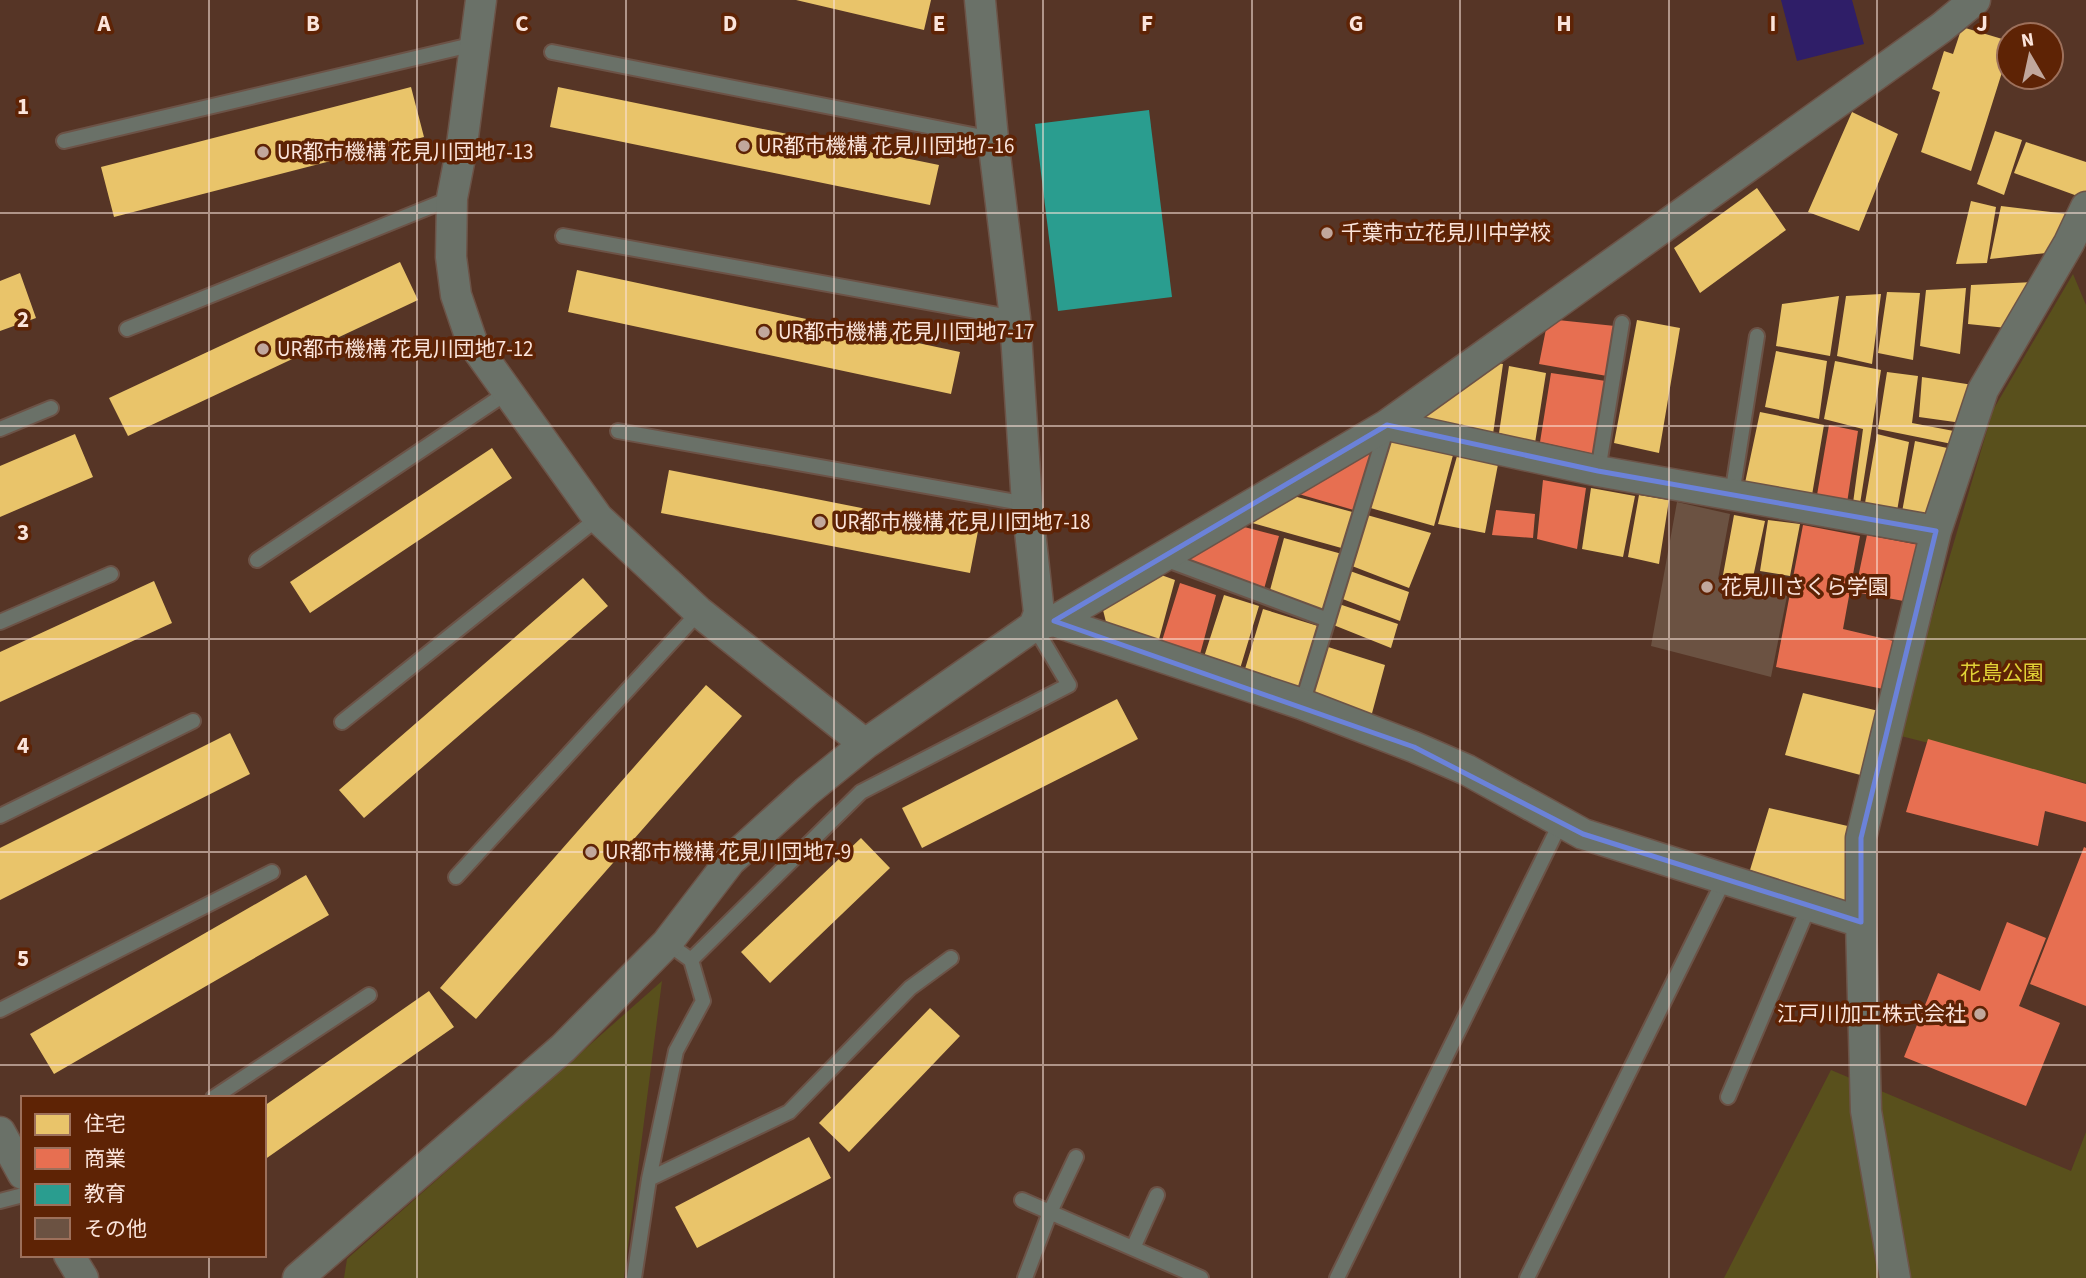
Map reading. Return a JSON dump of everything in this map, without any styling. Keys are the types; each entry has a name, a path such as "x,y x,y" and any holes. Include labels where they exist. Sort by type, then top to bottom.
{"street":[{"path":"481,0 461,152 452,198 451,257 456,295 472,342 598,518 699,612 865,744"},
{"path":"980,0 993,139 1015,318 1027,505 1039,613 1044,623 1302,704 1467,769 1583,834 1861,922"},
{"path":"298,1278 679,951 730,861 807,790 865,744 1044,623 1161,558 1387,425 1941,29 1975,0"},
{"path":"1895,1278 1866,1111 1861,838 1936,531 1983,390 2069,243 2086,208"},
{"path":"1387,425 1598,471 1936,531"},
{"path":"0,1132 21,1170"},
{"path":"70,1257 83,1278"}],"lane":[{"path":"64,141 475,44"},
{"path":"552,52 993,139"},
{"path":"127,329 452,198"},
{"path":"563,236 1015,318"},
{"path":"1598,471 1622,323"},
{"path":"1732,495 1757,336"},
{"path":"257,560 508,392"},
{"path":"0,429 51,408"},
{"path":"1302,704 1387,425"},
{"path":"618,431 1027,505"},
{"path":"342,722 598,518"},
{"path":"1161,558 1328,620"},
{"path":"0,622 111,573"},
{"path":"456,877 699,612"},
{"path":"634,1278 649,1179 676,1051 703,1001 679,951 862,792 1069,685 1044,623"},
{"path":"0,816 193,721"},
{"path":"1337,1278 1561,822"},
{"path":"0,1010 272,872"},
{"path":"1527,1278 1725,878"},
{"path":"1728,1097 1809,906"},
{"path":"649,1179 789,1112 910,988 951,958"},
{"path":"216,1096 369,995"},
{"path":"1025,1278 1049,1212 1076,1157"},
{"path":"1133,1248 1157,1195"},
{"path":"0,1201 21,1196"},
{"path":"1022,1200 1133,1248 1170,1272 1201,1278"}],"highlighted area":[{"path":"1387,425 1598,471 1936,531 1861,838 1861,922 1583,834 1414,747 1054,621"}],"green space":[{"name":"花島公園","path":"2073,274 2086,305 2086,783 1897,735 1993,410"},
{"path":"662,981 624,1278 344,1278 347,1259"},
{"path":"1831,1070 2071,1171 2086,1132 2086,1278 1724,1278"}],"shaded area":[{"path":"1781,0 1852,0 1864,44 1797,61"}],"building: 住宅":[{"path":"796,0 931,0 924,30"},
{"path":"1962,27 1995,37 1996,91 1971,171 1921,152 1940,92 1932,89 1944,51 1953,54"},
{"name":"UR都市機構 花見川団地7-13","path":"411,87 424,137 114,217 101,167"},
{"name":"UR都市機構 花見川団地7-16","path":"558,87 939,165 930,205 550,127"},
{"path":"1852,112 1898,134 1859,231 1808,212"},
{"path":"1995,131 2022,140 2004,195 1977,184"},
{"path":"2026,142 2086,162 2086,191 2083,198 2014,173"},
{"path":"1757,188 1786,230 1700,293 1674,248"},
{"path":"1971,201 1996,207 1987,263 1956,264"},
{"path":"2001,206 2076,215 2056,252 1990,259"},
{"name":"UR都市機構 花見川団地7-12","path":"400,262 418,300 128,436 109,398"},
{"name":"UR都市機構 花見川団地7-17","path":"577,270 960,352 951,394 568,312"},
{"path":"20,273 36,318 0,331 0,281"},
{"path":"2034,282 2007,328 1968,324 1971,285"},
{"path":"1966,288 1960,354 1920,346 1926,290"},
{"path":"1887,292 1920,293 1913,360 1878,353"},
{"path":"1881,294 1872,364 1837,356 1846,296"},
{"path":"1839,296 1830,356 1776,346 1782,304"},
{"path":"1637,320 1680,328 1659,453 1614,443"},
{"path":"1776,351 1827,361 1819,419 1765,407"},
{"path":"1484,361 1503,364 1493,434 1410,415"},
{"path":"1835,361 1881,370 1860,504 1853,503 1863,429 1824,419"},
{"path":"1509,366 1546,373 1535,443 1499,433"},
{"path":"1887,372 1918,376 1912,423 1959,432 1957,445 1878,429"},
{"path":"1922,377 1973,385 1962,423 1919,417"},
{"path":"1760,412 1824,425 1812,495 1745,483"},
{"path":"1390,430 1456,444 1434,526 1367,507"},
{"path":"75,434 93,477 0,517 0,466"},
{"path":"1877,434 1909,442 1897,511 1865,503"},
{"path":"1915,441 1952,449 1930,519 1902,512"},
{"path":"492,448 512,478 310,613 290,582"},
{"path":"1459,449 1499,459 1485,533 1438,524"},
{"name":"UR都市機構 花見川団地7-18","path":"669,470 978,531 970,573 661,513"},
{"path":"1591,488 1635,496 1623,557 1582,549"},
{"path":"1279,492 1356,513 1345,549 1238,519"},
{"path":"1639,495 1669,500 1659,564 1628,557"},
{"path":"1367,515 1431,533 1409,588 1352,566"},
{"path":"1734,515 1765,521 1752,582 1723,575"},
{"path":"1768,520 1800,524 1790,576 1760,571"},
{"path":"1284,538 1342,554 1326,616 1269,594"},
{"path":"1350,571 1409,592 1400,621 1340,598"},
{"path":"1153,572 1175,580 1158,643 1107,626 1101,602"},
{"path":"583,578 608,606 364,818 339,790"},
{"path":"154,581 172,623 0,702 0,652"},
{"path":"1224,595 1259,606 1239,672 1203,660"},
{"path":"1339,604 1398,624 1391,648 1331,624"},
{"path":"1263,609 1321,627 1299,689 1245,669"},
{"path":"1325,646 1385,665 1371,717 1311,697"},
{"name":"UR都市機構 花見川団地7-9","path":"706,685 742,716 476,1019 440,988"},
{"path":"1803,693 1883,712 1868,777 1785,755"},
{"path":"1117,699 1138,739 922,848 902,808"},
{"path":"230,733 250,774 0,900 0,848"},
{"path":"1769,808 1852,827 1853,907 1750,870"},
{"path":"861,838 890,868 770,983 741,952"},
{"path":"306,875 329,915 54,1074 30,1034"},
{"path":"429,991 454,1027 266,1159 266,1105"},
{"path":"930,1008 960,1036 849,1152 819,1123"},
{"path":"809,1137 831,1178 697,1248 675,1207"}],"building: 商業":[{"path":"1548,319 1615,326 1607,376 1539,364"},
{"path":"1551,373 1606,381 1594,454 1540,442"},
{"path":"1829,425 1858,431 1847,503 1817,495"},
{"path":"1380,433 1357,511 1285,490"},
{"path":"1543,480 1586,488 1577,549 1537,539"},
{"path":"1496,510 1535,514 1533,538 1492,535"},
{"path":"1229,523 1279,536 1264,589 1172,558"},
{"path":"1803,525 1860,536 1843,629 1898,642 1888,690 1776,667"},
{"path":"1867,535 1919,545 1909,602 1855,592"},
{"path":"1180,583 1216,595 1199,658 1161,644"},
{"path":"1928,739 2086,784 2086,822 2045,811 2038,846 1906,812"},
{"path":"2084,847 2086,848 2086,1006 2030,984"},
{"name":"江戸川加工株式会社","path":"2007,922 2046,938 2019,1006 2060,1023 2026,1106 1904,1057 1938,973 1980,991"}],"building: 教育":[{"path":"1149,110 1172,297 1058,311 1035,124"}],"building: その他":[{"name":"花見川さくら学園","path":"1677,502 1730,514 1718,579 1787,596 1771,677 1651,646"}],"place":[{"name":"UR都市機構 花見川団地7-16","path":"744,146"},
{"name":"UR都市機構 花見川団地7-13","path":"263,152"},
{"name":"千葉市立花見川中学校","path":"1327,233"},
{"name":"UR都市機構 花見川団地7-17","path":"764,332"},
{"name":"UR都市機構 花見川団地7-12","path":"263,349"},
{"name":"UR都市機構 花見川団地7-18","path":"820,522"},
{"name":"花見川さくら学園","path":"1707,587"},
{"name":"UR都市機構 花見川団地7-9","path":"591,852"},
{"name":"江戸川加工株式会社","path":"1980,1014"}]}
